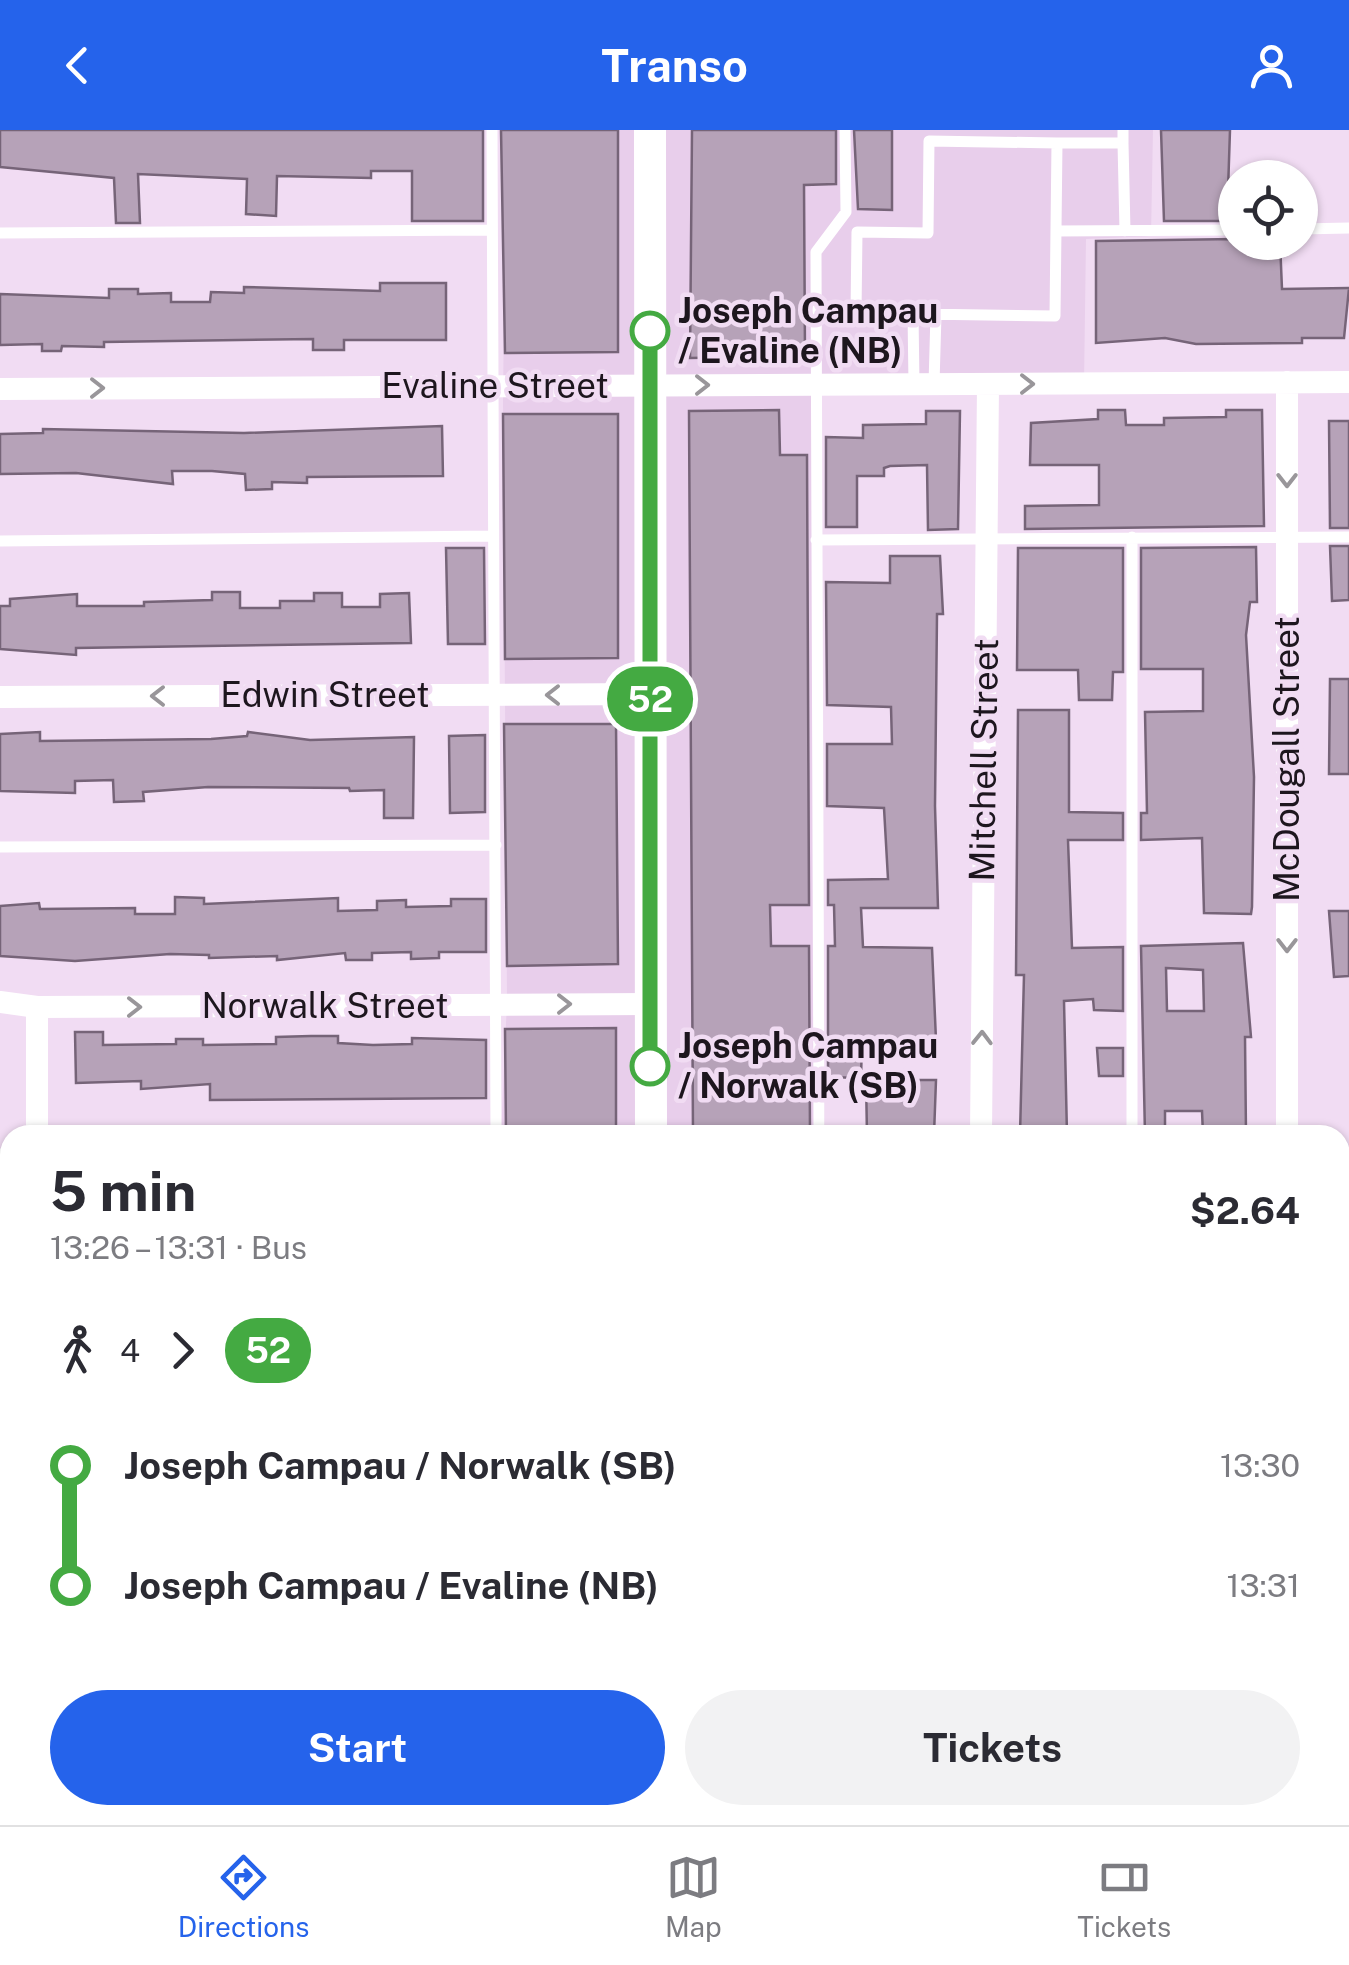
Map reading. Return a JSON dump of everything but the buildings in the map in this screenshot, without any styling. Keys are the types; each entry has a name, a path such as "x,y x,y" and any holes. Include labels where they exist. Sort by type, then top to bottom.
{"street":[{"path":"650,130 650,1125"},
{"name":"McDougall Street","path":"1287,382 1287,1125"},
{"name":"Evaline Street","path":"0,389 1349,382"},
{"name":"Mitchell Street","path":"980,1125 988,384"},
{"name":"Edwin Street","path":"0,696 650,694"},
{"name":"Norwalk Street","path":"0,1002 36,1007 650,1004"},
{"path":"36,1007 38,1125"}],"lane":[{"path":"492,130 496,1125"},
{"path":"845,130 846,212 858,232 856,313 1054,316 1057,143"},
{"path":"858,232 928,233 929,141 988,136 1057,143 1123,137 1125,231"},
{"path":"819,1125 816,252 846,212"},
{"path":"1318,229 1349,228"},
{"path":"0,234 492,230"},
{"path":"1056,231 1218,230"},
{"path":"913,314 924,384"},
{"path":"924,384 936,314"},
{"path":"0,541 493,536"},
{"path":"1132,537 1132,1125"},
{"path":"816,540 1349,537"},
{"path":"0,847 496,845"}],"shaded area":[{"path":"506,130 1153,130 1151,236 1086,239 1084,384 812,385 825,1125 501,1125 507,1001 503,401"}],"bus line":[{"name":"52","path":"650,331 650,1066"}],"place":[{"name":"Joseph Campau / Evaline (NB)","path":"650,331"},
{"name":"Joseph Campau / Norwalk (SB)","path":"650,1066"}]}
